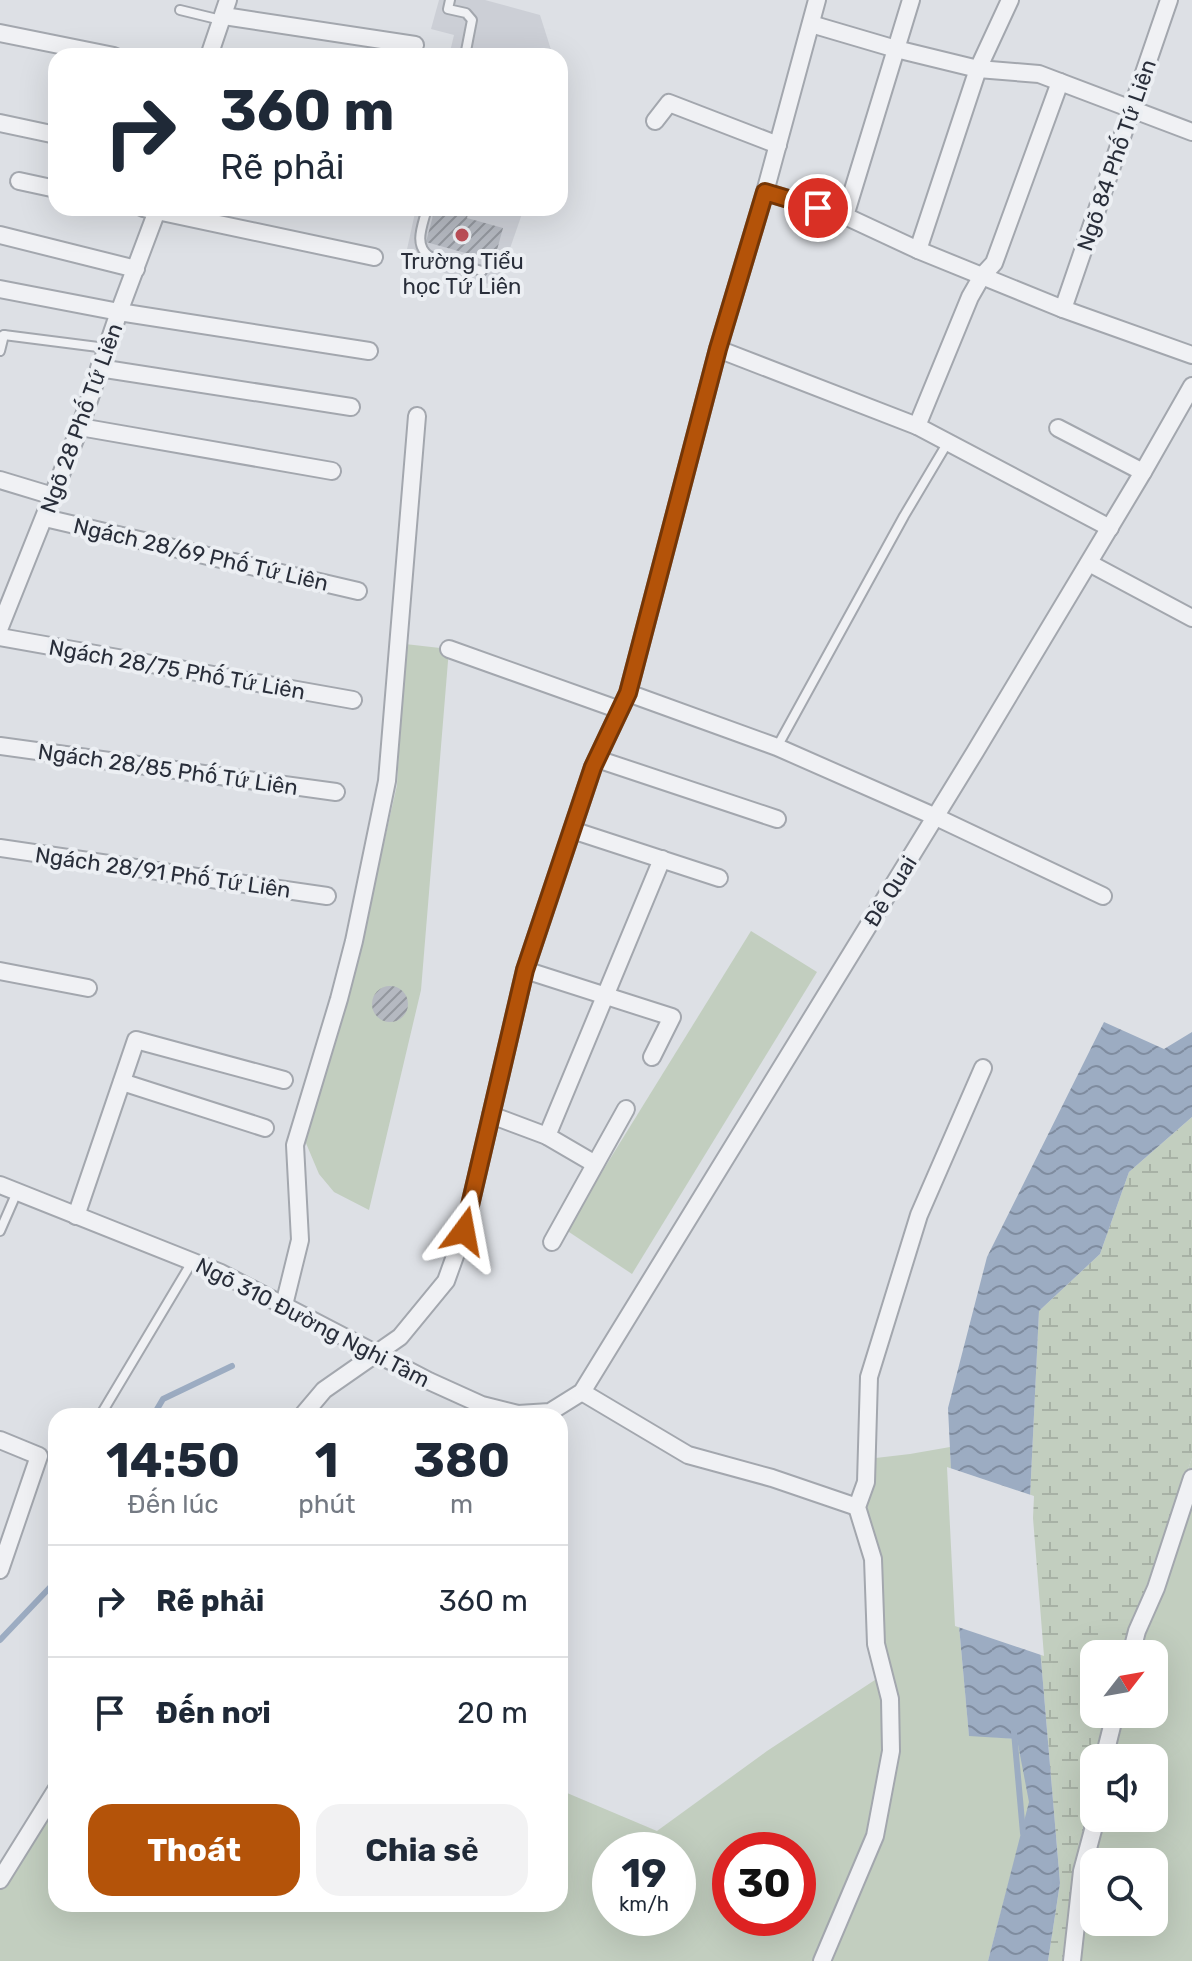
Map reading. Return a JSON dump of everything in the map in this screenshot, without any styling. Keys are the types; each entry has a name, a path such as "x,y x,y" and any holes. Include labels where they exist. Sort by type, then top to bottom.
{"street":[{"path":"309,1408 324,1390 400,1337 446,1281 464,1231 525,970 597,759 628,693 718,349 817,0"},
{"path":"845,216 911,0"},
{"path":"918,250 978,69 1010,0"},
{"name":"Ngõ 84 Phố Tứ Liên","path":"1063,309 1169,0"},
{"path":"212,48 225,12 415,45"},
{"path":"811,24 978,69 1039,74 1192,132"},
{"path":"0,33 74,48"},
{"path":"917,426 970,297 994,263 1060,82"},
{"path":"655,121 669,103 778,145"},
{"path":"0,123 48,133"},
{"path":"19,181 48,187"},
{"path":"765,192 845,216 918,250 1063,309 1192,355"},
{"name":"Ngõ 28 Phố Tứ Liên","path":"0,627 6,594 45,518 80,427 136,269 150,216"},
{"path":"184,216 374,257"},
{"path":"0,235 136,269"},
{"path":"0,289 119,312 369,351"},
{"path":"718,349 917,426 1110,528"},
{"path":"99,368 351,407"},
{"name":"Đê Quai","path":"582,1392 936,817 1192,386"},
{"path":"284,1305 300,1240 295,1145 354,941 387,781 417,416"},
{"path":"80,427 332,471"},
{"path":"1058,428 1143,472"},
{"path":"0,480 53,496"},
{"name":"Ngách 28/69 Phố Tứ Liên","path":"45,518 358,591"},
{"path":"1089,563 1192,618"},
{"name":"Ngách 28/75 Phố Tứ Liên","path":"0,637 353,700"},
{"path":"449,649 620,710"},
{"path":"628,693 777,747 936,817 1103,896"},
{"name":"Ngách 28/85 Phố Tứ Liên","path":"0,746 336,792"},
{"path":"597,759 777,819"},
{"path":"572,830 719,878"},
{"name":"Ngách 28/91 Phố Tứ Liên","path":"0,848 327,896"},
{"path":"547,1136 662,859"},
{"path":"525,970 672,1017 652,1057"},
{"path":"0,971 88,988"},
{"path":"76,1216 136,1040 284,1080"},
{"path":"822,1961 875,1836 891,1751 890,1699 876,1644 873,1559 857,1507 866,1482 869,1377 919,1215 983,1068"},
{"path":"122,1082 265,1128"},
{"path":"552,1242 626,1109"},
{"path":"491,1115 547,1136 595,1164"},
{"name":"Ngõ 310 Đường Nghi Tàm","path":"0,1185 221,1273 429,1381 494,1408"},
{"path":"582,1392 688,1455 772,1478 857,1507"},
{"name":"Ngõ 310 Đường Nghi Tàm","path":"556,1408 582,1392"},
{"path":"0,1440 39,1456 0,1570"},
{"path":"1135,1640 1156,1588 1192,1478"},
{"path":"0,1880 6,1860 48,1801"},
{"path":"1072,1961 1082,1871 1092,1832"}],"lane":[{"path":"450,0 448,9 466,13 472,20 467,48"},
{"path":"180,10 225,12"},
{"path":"425,216 420,239 423,251 429,256 482,271"},
{"path":"0,351 2,336 106,348"},
{"path":"777,747 948,442"},
{"path":"0,1231 17,1192"},
{"path":"105,1408 193,1261"}],"shaded area":[{"path":"439,0 485,0 540,15 550,48 451,48 454,35 431,29"},
{"name":"Trường Tiểu học Tứ Liên","path":"414,216 521,216 497,286 404,263"}],"green space":[{"path":"405,644 449,649 421,990 369,1210 334,1192 319,1174 300,1129 361,944 397,785"},
{"path":"751,931 817,972 632,1274 566,1230"},
{"path":"1192,1117 1192,1458 1128,1640 1080,1640 1080,1728 1106,1728 1102,1744 1080,1744 1080,1832 1086,1832 1083,1848 1080,1848 1080,1872 1067,1961 1048,1961 1060,1883 1029,1518 1039,1311 1100,1254 1129,1172"},
{"path":"950,1447 958,1615 969,1735 1018,1739 1030,1802 988,1961 816,1961 882,1799 814,1961 0,1961 0,1878 48,1801 48,1912 568,1912 568,1793 657,1831 767,1751 884,1674 873,1559 857,1507 867,1459"},
{"path":"1192,1458 1192,1961 1067,1961 1080,1872 1080,1936 1168,1936 1168,1848 1083,1848 1086,1832 1168,1832 1168,1744 1102,1744 1106,1728 1168,1728 1168,1640 1128,1640"}],"water":[{"path":"1104,1022 1164,1049 1192,1032 1192,1117 1129,1172 1100,1254 1039,1311 1029,1518 1060,1883 1048,1961 988,1961 1029,1802 1017,1739 969,1736 958,1615 948,1408 987,1257"}],"pier":[{"path":"947,1467 1034,1496 1044,1656 955,1626"}],"building":[{"path":"433,216 468,216 503,228 494,261 426,242"},
{"path":"390,986 403,991 408,1004 403,1017 390,1022 377,1017 372,1004 377,991"}],"waterway":[{"path":"158,1408 163,1399 232,1366"},
{"path":"0,1640 48,1589"},
{"path":"1014,1732 1023,1833"}],"place":[{"name":"Trường Tiểu học Tứ Liên","path":"462,235"}],"route":[{"path":"464,1231 525,970 593,767 628,693 718,349 765,192 818,208"}]}
